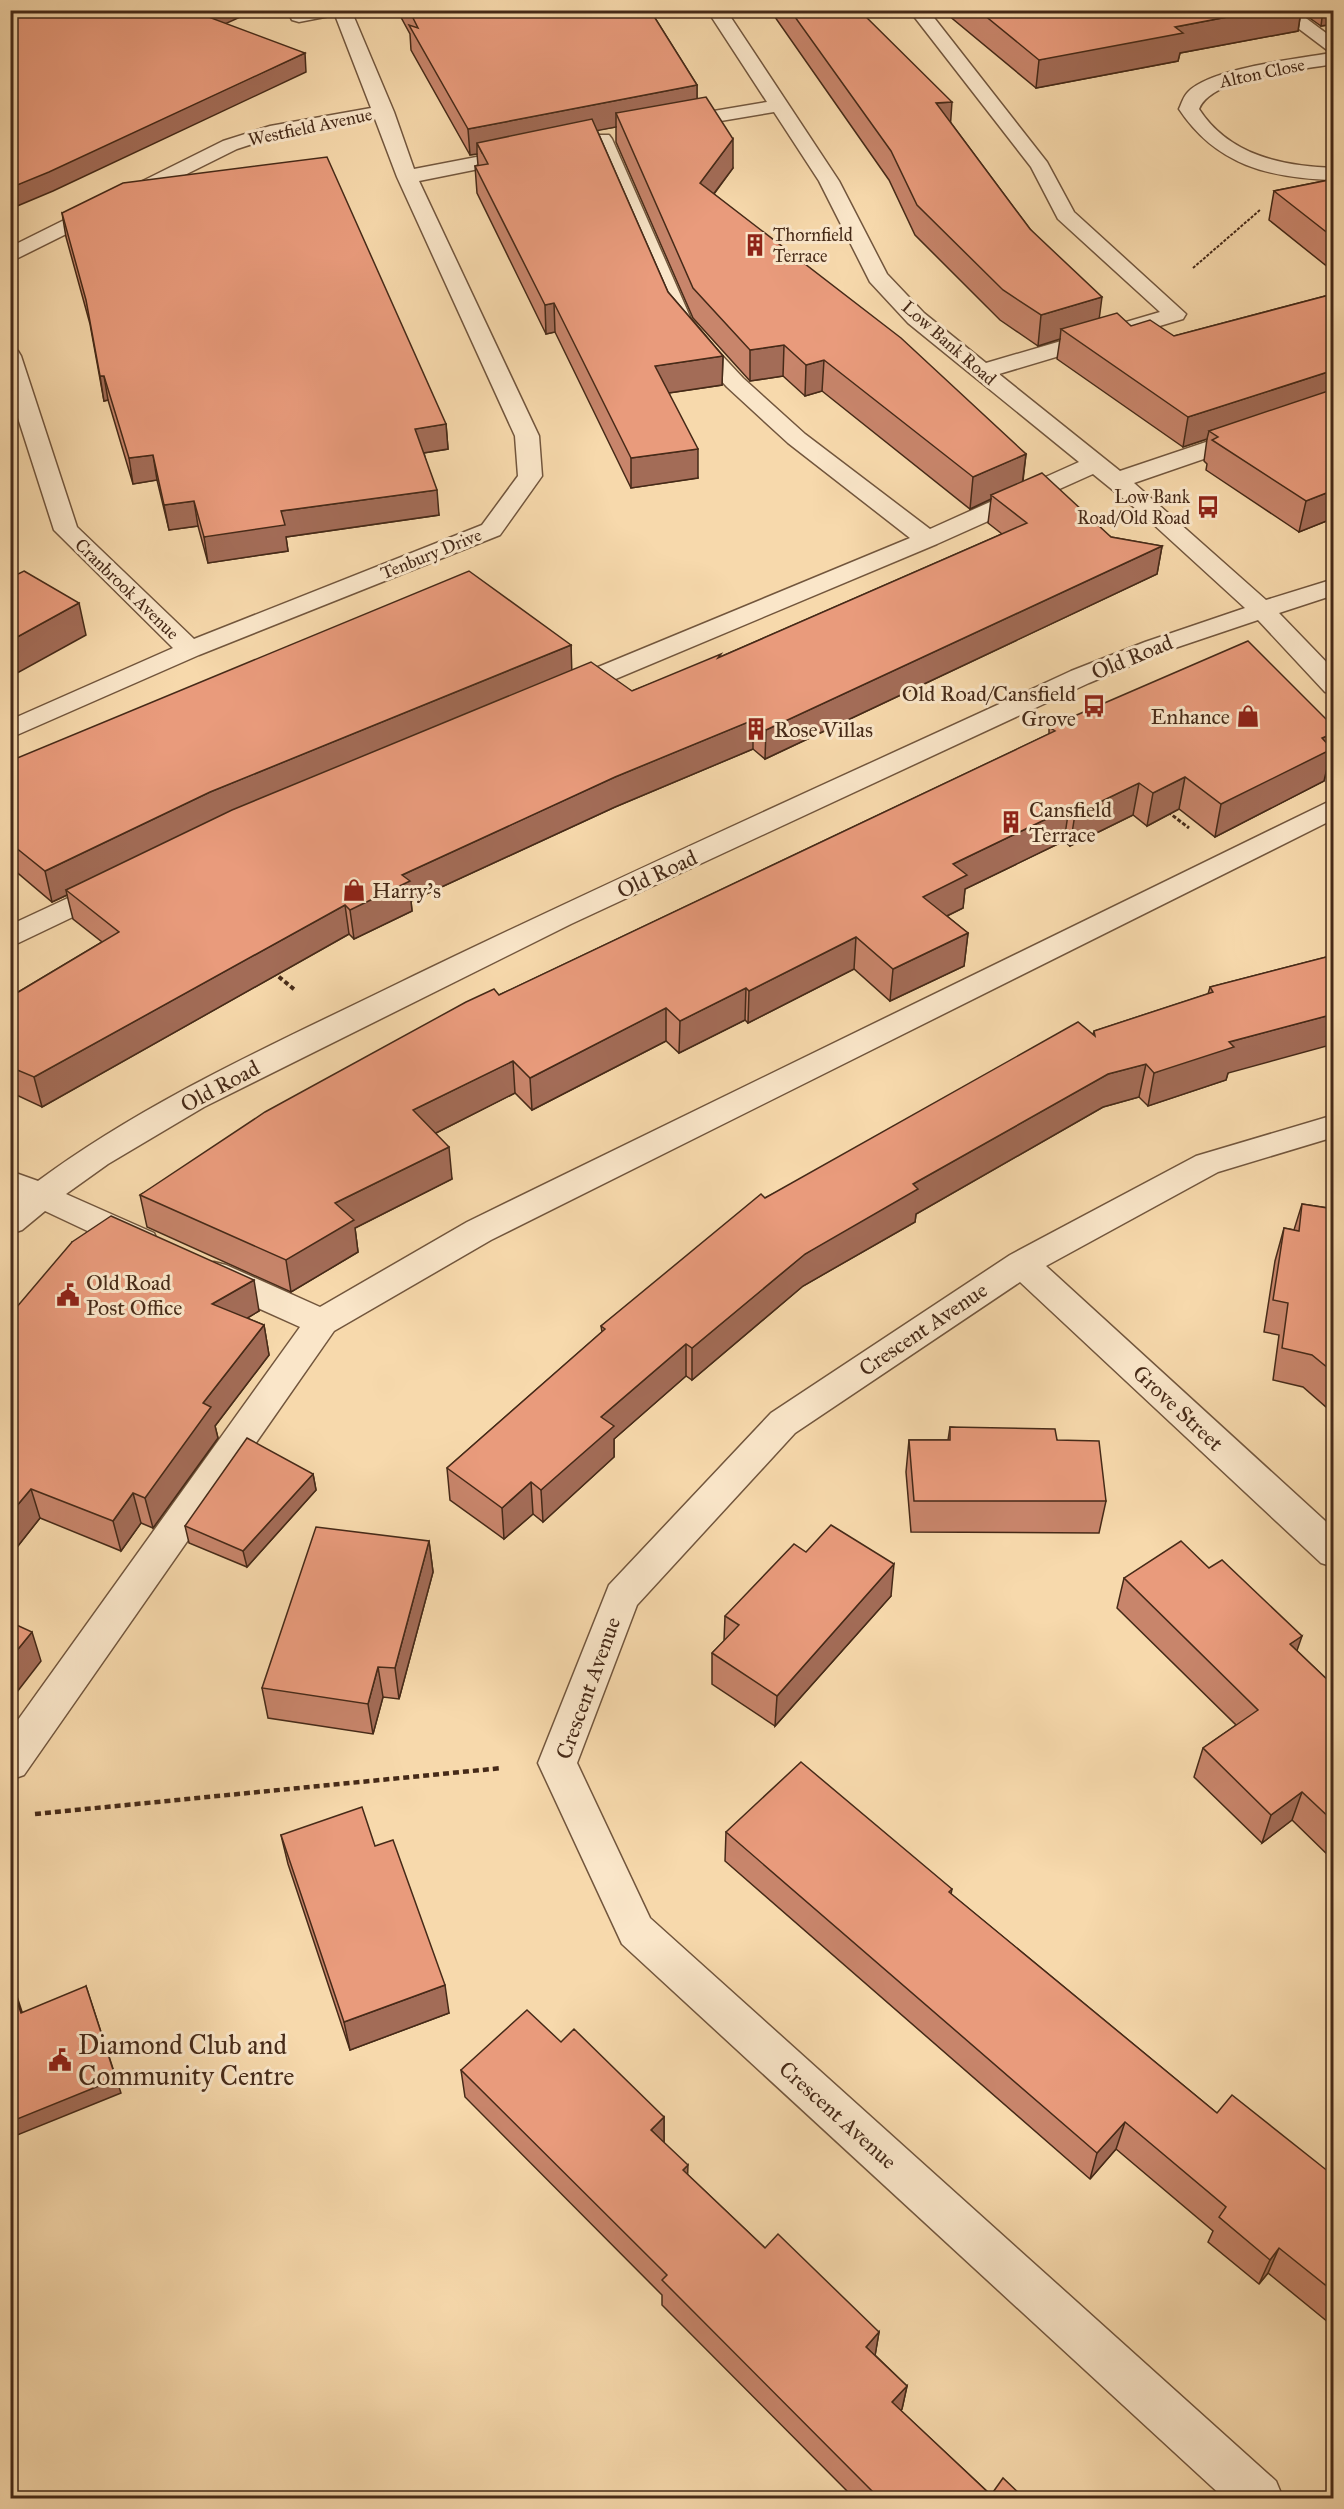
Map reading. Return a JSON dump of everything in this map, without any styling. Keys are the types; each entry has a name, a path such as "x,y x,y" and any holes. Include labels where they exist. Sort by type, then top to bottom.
{"street":[{"path":"299,16 331,10"},
{"name":"Tenbury Drive","path":"10,730 190,650 491,530 530,476 527,436 407,177 384,112 342,10"},
{"name":"Low Bank Road","path":"716,10 777,106 829,181 878,277 916,318 1118,480 1261,609 1334,686"},
{"path":"918,10 1040,166 1065,215 1175,314 981,372"},
{"name":"Alton Close","path":"1283,10 1334,48"},
{"name":"Alton Close","path":"1334,58 1236,77 1210,85 1195,96 1189,109 1196,123 1231,150 1253,161 1302,172 1334,174"},
{"path":"653,126 777,106"},
{"name":"Westfield Avenue","path":"10,256 230,145 270,132 384,112"},
{"path":"579,143 612,136 681,320 723,371 843,476 928,539"},
{"path":"407,177 545,150"},
{"name":"Cranbrook Avenue","path":"10,356 66,530 190,650"},
{"path":"1118,480 1334,406"},
{"path":"544,699 928,539 1096,464"},
{"name":"Old Road","path":"10,1222 40,1196 115,1146 216,1086 454,968 1080,678 1154,647 1334,586"},
{"path":"10,1763 322,1322 479,1231 1334,808"},
{"path":"10,937 132,877"},
{"name":"Crescent Avenue","path":"1259,2499 636,1931 557,1762 622,1596 783,1423 1022,1264 1207,1164 1334,1126"},
{"path":"10,1182 322,1322"},
{"name":"Grove Street","path":"1022,1264 1334,1552"}],"path":[{"path":"1158,298 1302,172"},
{"path":"1166,810 1230,859"},
{"path":"266,966 336,1026"},
{"path":"22,1815 557,1762"}],"building":[{"path":"10,10 213,10 203,15 305,53 10,188"},
{"path":"409,10 650,10 697,85 468,129 409,25 418,28"},
{"path":"790,10 859,10 952,102 936,103 1030,229 1102,297 1041,315 1003,290 917,205 891,151"},
{"path":"978,10 1264,10 1175,27 1183,33 1039,60"},
{"path":"706,97 733,139 700,183 901,338 1026,454 973,477 824,360 806,365 784,345 750,350 693,288 616,113"},
{"path":"592,119 668,292 723,356 655,366 698,449 631,458 554,303 545,305 475,166 488,164 477,143"},
{"path":"327,157 446,424 415,429 437,490 281,511 285,525 204,537 194,501 164,505 153,455 129,458 104,376 100,376 86,300 62,213 123,183"},
{"path":"1334,179 1334,238 1274,191"},
{"path":"1334,290 1334,370 1188,417 1061,329 1117,313 1131,326 1150,320 1174,336 1333,294 1329,292"},
{"path":"1334,389 1334,490 1306,501 1212,440 1218,437 1209,431"},
{"path":"1042,473 1111,537 1162,546 766,730 753,720 615,777 402,875 410,881 350,910 345,905 34,1077 10,1067 10,997 119,932 66,890 232,810 591,662 632,691 721,654 718,658 1027,523 991,495"},
{"path":"24,571 79,603 10,641 10,578"},
{"path":"469,571 571,645 210,792 45,871 10,843 10,761"},
{"path":"1248,641 1334,727 1334,733 1322,738 1332,749 1221,804 1185,777 1153,793 1139,783 1075,814 1069,808 953,864 967,875 923,897 968,933 893,969 856,937 749,991 746,988 680,1021 666,1008 530,1078 513,1061 413,1110 449,1147 335,1203 354,1220 286,1260 140,1195 265,1112 466,1002 494,989 499,995 1055,731 1049,727"},
{"path":"1334,955 1334,1014 1229,1042 1234,1047 1154,1073 1146,1064 1108,1074 913,1184 918,1189 805,1254 692,1348 686,1344 601,1417 614,1426 541,1490 531,1482 502,1508 447,1468 605,1329 601,1326 761,1194 765,1198 1078,1022 1095,1036 1094,1031 1213,992 1210,987"},
{"path":"1302,1204 1334,1209 1334,1373 1312,1355 1282,1348 1288,1303 1273,1300 1284,1228 1299,1231"},
{"path":"111,1216 254,1280 212,1304 264,1325 203,1403 211,1407 145,1498 133,1493 113,1521 31,1489 10,1514 10,1315 72,1242"},
{"path":"950,1427 1055,1429 1057,1440 1099,1441 1106,1501 914,1501 909,1440 950,1440"},
{"path":"247,1438 313,1474 243,1551 185,1526"},
{"path":"831,1525 894,1564 777,1696 712,1653 739,1625 725,1616 794,1544 806,1552"},
{"path":"316,1527 429,1541 395,1668 378,1667 368,1704 262,1688"},
{"path":"1181,1541 1209,1568 1222,1560 1302,1636 1290,1644 1334,1686 1334,1822 1302,1792 1271,1815 1203,1748 1258,1710 1124,1578"},
{"path":"10,1622 32,1632 10,1659"},
{"path":"801,1762 952,1889 949,1892 1217,2113 1232,2095 1334,2176 1334,2292 1279,2248 1270,2260 1219,2217 1226,2207 1125,2122 1097,2153 726,1832"},
{"path":"362,1807 375,1846 393,1840 445,1985 344,2022 281,1835"},
{"name":"Diamond Club and Community Centre","path":"10,1980 21,2013 86,1986 116,2079 10,2122"},
{"path":"527,2010 561,2042 574,2029 664,2117 651,2130 688,2165 683,2170 765,2248 778,2234 879,2332 866,2347 907,2386 892,2402 991,2495 1003,2478 1025,2499 880,2499 662,2280 667,2275 461,2070"}],"place":[{"name":"Thornfield Terrace","path":"755,245"},
{"name":"Low Bank Road/Old Road","path":"1208,507"},
{"name":"Old Road/Cansfield Grove","path":"1094,706"},
{"name":"Enhance","path":"1248,716"},
{"name":"Rose Villas","path":"756,729"},
{"name":"Cansfield Terrace","path":"1011,822"},
{"name":"Harry's","path":"354,890"},
{"name":"Old Road Post Office","path":"68,1295"},
{"name":"Diamond Club and Community Centre","path":"60,2060"}]}
